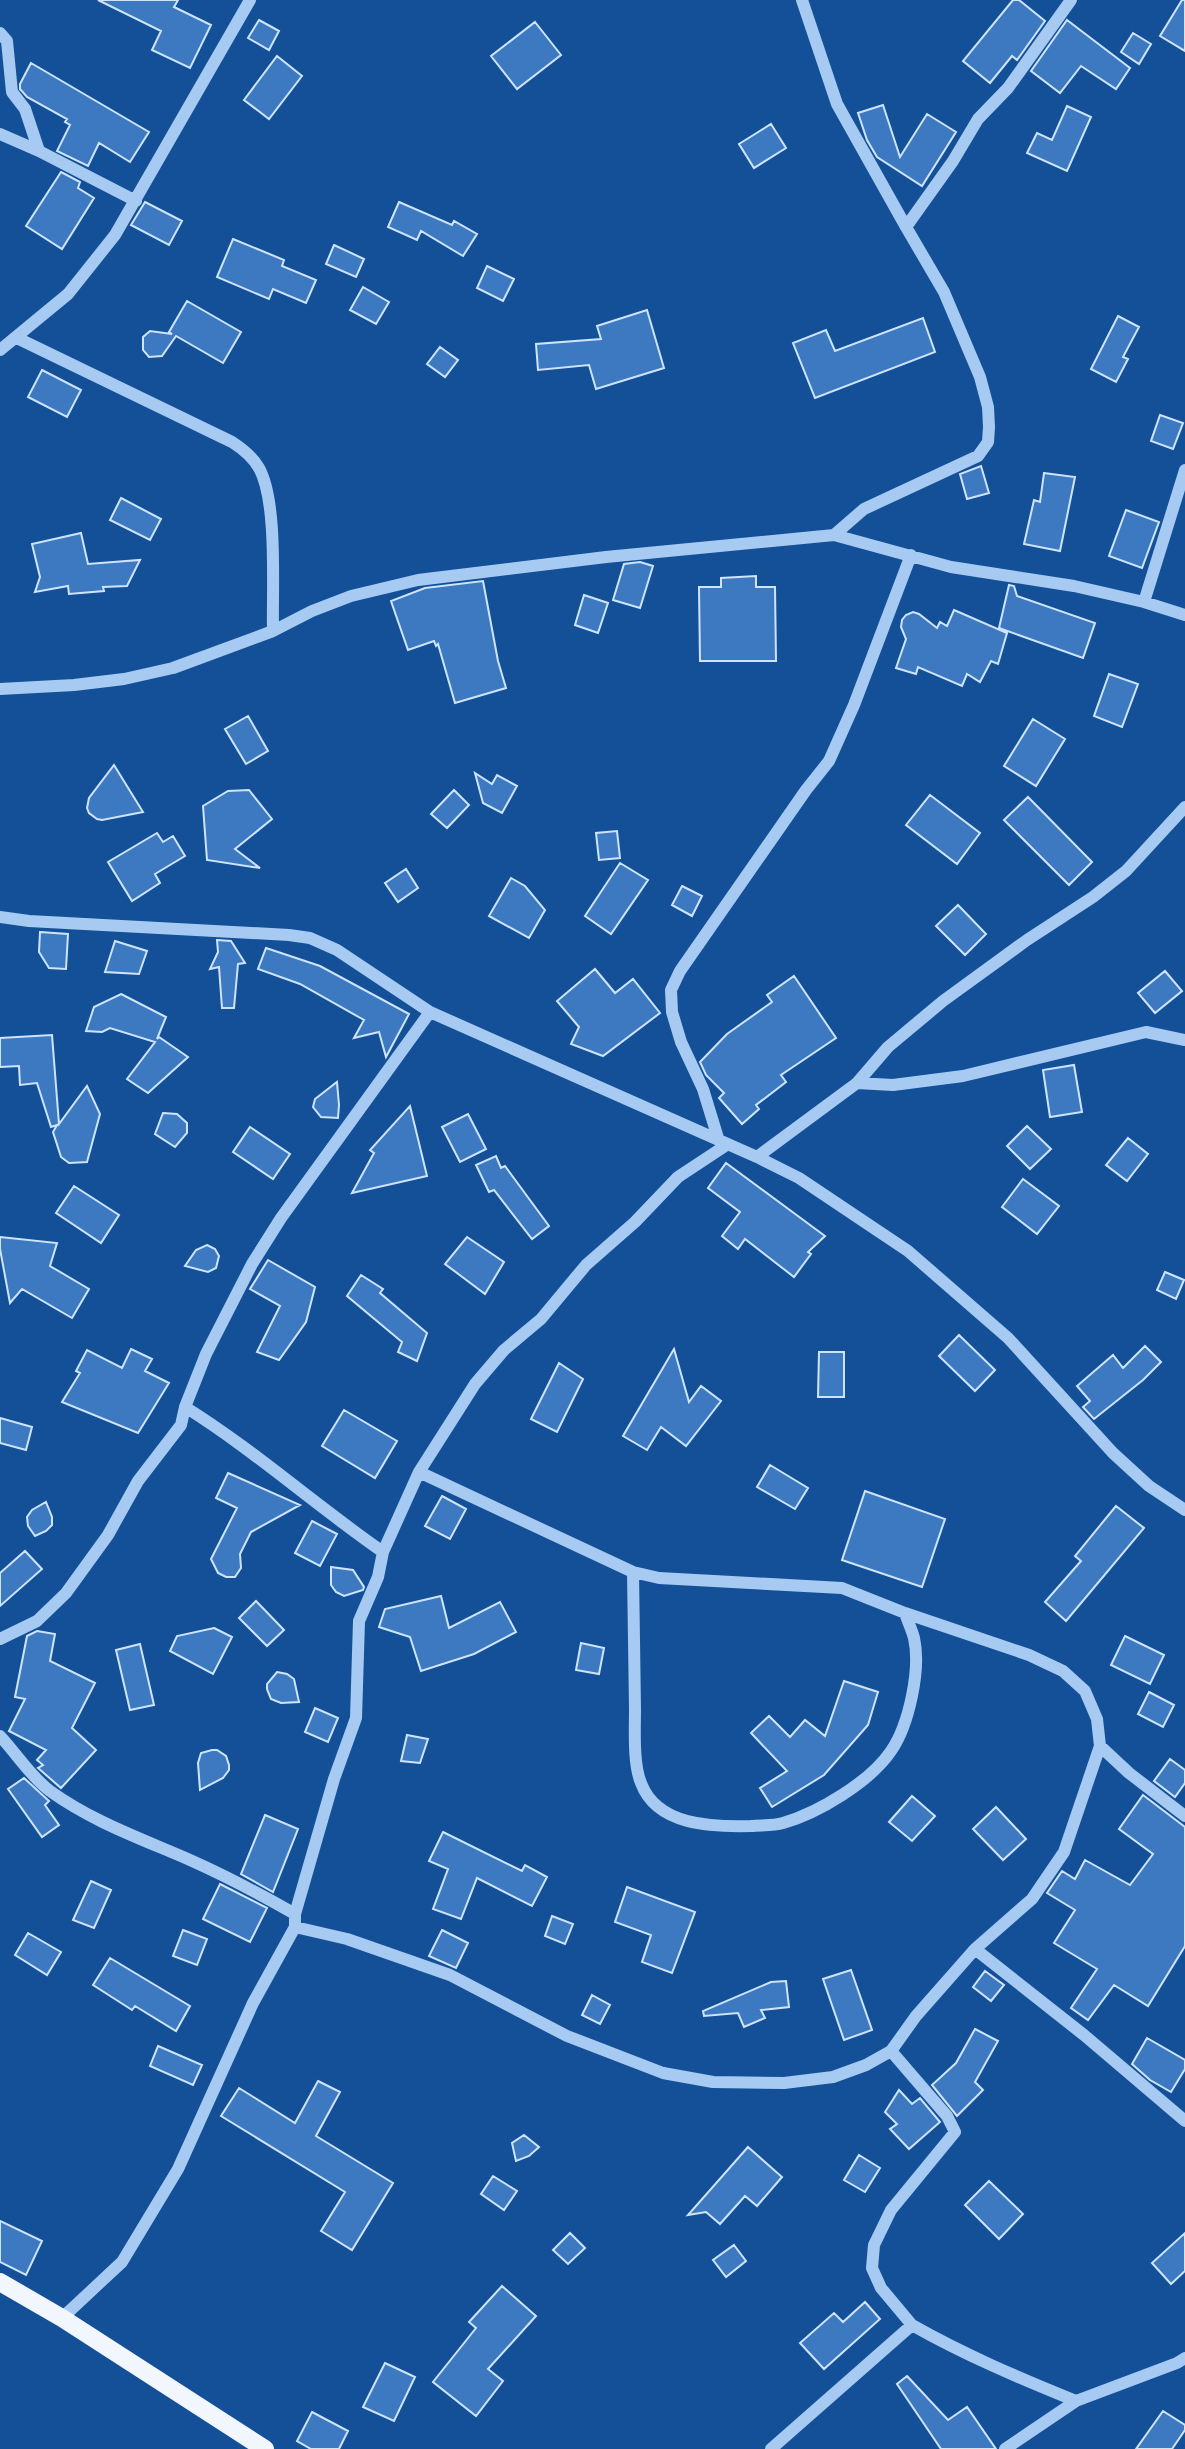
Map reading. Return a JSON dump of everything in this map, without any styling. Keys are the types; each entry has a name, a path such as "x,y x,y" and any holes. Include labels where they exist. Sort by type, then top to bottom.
{"main road":[{"path":"0,2282 62,2318 265,2449"}],"street":[{"path":"0,350 54,308 115,235 250,0"},
{"path":"802,0 837,104 944,292 980,377 988,407 988,442 978,456 864,509 834,535"},
{"path":"906,227 953,161 978,119 1008,88 1071,0"},
{"path":"0,33 7,41 12,92 25,109 38,151"},
{"path":"0,134 136,201"},
{"path":"17,338 232,442 251,455 265,482 270,504 274,631"},
{"path":"1144,602 1185,470"},
{"path":"0,689 124,679 173,668 274,631 312,611 351,596 418,580 606,557 834,535 951,567 1074,586 1144,602 1185,615"},
{"path":"723,1141 681,1042 672,1012 671,990 680,971 829,761 854,705 911,555"},
{"path":"757,1157 857,1083 888,1047 913,1024 1126,871 1185,807"},
{"path":"0,917 310,938 338,950 430,1012 723,1141 799,1178 908,1251 1008,1338 1113,1453 1149,1486 1185,1510"},
{"path":"0,1639 37,1622 66,1592 108,1535 138,1481 181,1425 185,1407 206,1354 252,1264 281,1219 430,1012"},
{"path":"857,1083 893,1085 963,1076 1146,1031 1185,1040"},
{"path":"62,2318 122,2262 178,2169 253,2003 295,1920 334,1779 356,1718 359,1621 378,1577 383,1552 419,1472 475,1384 504,1350 541,1319 586,1265 635,1222 678,1177 723,1141"},
{"path":"185,1407 229,1434 341,1523 383,1552"},
{"path":"0,1736 37,1779 74,1807 130,1836 190,1860 250,1889 295,1920 450,1975 567,2036 663,2073 713,2082 784,2083 833,2077 891,2051 916,2016 975,1949 1032,1899 1064,1853 1100,1746 1097,1719 1085,1691 1063,1671 1029,1655 905,1614 842,1588 723,1583 671,1579 633,1572 419,1472"},
{"path":"633,1572 635,1740 640,1782 652,1804 677,1818 702,1825 781,1824 831,1802 884,1759 900,1736 913,1691 914,1640 905,1614"},
{"path":"1100,1746 1129,1773 1185,1816"},
{"path":"975,1949 1084,2035 1185,2120"},
{"path":"891,2051 947,2116 955,2132 891,2210 874,2245 872,2268 881,2288 912,2325 992,2367 1076,2401"},
{"path":"771,2449 912,2325"},
{"path":"1005,2449 1076,2401 1185,2358"}],"building":[{"path":"98,0 178,0 174,7 211,25 190,68 152,50 161,31"},
{"path":"1013,0 1019,0 1045,21 1017,60 1012,56 990,83 963,61"},
{"path":"1182,0 1185,0 1185,51 1160,36"},
{"path":"259,20 279,31 269,50 248,38"},
{"path":"1067,20 1130,68 1116,89 1081,66 1060,93 1031,71"},
{"path":"535,22 561,55 517,89 491,56"},
{"path":"1133,33 1151,44 1139,64 1121,52"},
{"path":"277,56 302,76 269,119 244,100"},
{"path":"31,63 149,132 130,162 99,143 88,166 57,151 70,125 65,122 67,119 27,97 20,89"},
{"path":"883,105 900,157 927,114 956,132 922,186 877,157 867,140 858,113"},
{"path":"1067,106 1091,117 1067,171 1027,153 1037,133 1052,140"},
{"path":"771,124 786,148 754,168 739,144"},
{"path":"61,172 80,182 78,188 94,198 62,249 26,226"},
{"path":"145,202 182,221 169,245 131,225"},
{"path":"399,202 452,225 454,221 477,234 463,256 421,231 417,240 388,227"},
{"path":"233,239 284,260 282,266 316,280 306,303 273,289 269,299 217,277"},
{"path":"334,245 364,259 356,277 326,264"},
{"path":"487,266 514,279 503,301 477,288"},
{"path":"363,287 389,302 376,324 350,310"},
{"path":"187,301 241,332 223,363 176,336 162,356 149,357 143,350 143,337 150,331 172,334 169,332"},
{"path":"647,310 664,368 596,389 589,365 538,370 536,344 601,339 597,326"},
{"path":"1118,316 1139,327 1123,357 1128,359 1116,382 1091,369"},
{"path":"923,318 935,352 815,398 793,343 826,330 835,351"},
{"path":"440,347 458,360 445,377 427,364"},
{"path":"42,370 81,390 67,417 28,397"},
{"path":"1160,415 1183,423 1173,449 1151,441"},
{"path":"981,466 989,493 967,499 960,474"},
{"path":"1044,473 1075,477 1060,551 1024,544 1034,500 1040,502"},
{"path":"121,498 161,519 150,540 110,520"},
{"path":"1126,510 1159,522 1142,568 1109,556"},
{"path":"81,533 88,564 140,560 127,586 103,587 104,591 69,594 68,586 35,592 40,577 32,544"},
{"path":"640,562 653,566 640,608 613,600 624,564"},
{"path":"756,576 756,587 775,587 776,661 700,661 699,587 721,587 721,578"},
{"path":"483,581 498,661 506,688 455,703 438,644 436,646 434,641 408,650 391,601 425,588"},
{"path":"1009,585 1014,586 1017,596 1095,623 1083,658 999,628"},
{"path":"584,595 608,603 598,633 575,625"},
{"path":"954,610 1007,633 998,664 991,661 980,682 967,674 962,686 918,667 916,674 896,668 906,639 901,627 906,615 913,612 919,614 937,628 940,622 947,626"},
{"path":"1109,674 1138,684 1122,727 1094,716"},
{"path":"248,716 268,751 246,764 225,729"},
{"path":"1033,719 1065,739 1036,786 1004,766"},
{"path":"114,765 143,812 97,819 87,808 89,798"},
{"path":"475,773 492,784 497,775 517,786 502,813 483,803"},
{"path":"249,790 272,819 235,849 260,868 207,860 203,806 228,791"},
{"path":"454,790 469,805 447,828 431,814"},
{"path":"930,795 980,833 957,864 906,825"},
{"path":"1028,797 1092,862 1069,885 1004,820"},
{"path":"617,831 620,858 599,860 596,833"},
{"path":"157,833 163,842 173,836 185,856 155,874 160,883 132,901 108,862"},
{"path":"620,863 648,880 611,934 585,916"},
{"path":"406,869 418,888 398,902 385,883"},
{"path":"511,878 525,886 545,910 529,938 489,916"},
{"path":"682,886 702,896 692,916 672,905"},
{"path":"958,905 986,934 965,955 936,926"},
{"path":"40,932 68,934 66,969 49,968 39,952"},
{"path":"217,940 231,941 245,963 238,964 234,1008 222,1008 219,967 210,969 218,952"},
{"path":"115,941 147,951 139,974 105,972"},
{"path":"266,948 320,966 409,1014 386,1057 379,1032 354,1038 364,1020 300,984 258,969"},
{"path":"595,969 615,993 633,979 660,1013 603,1056 571,1044 579,1027 557,1001"},
{"path":"1165,971 1182,991 1155,1013 1138,993"},
{"path":"794,976 836,1038 781,1075 786,1082 756,1105 759,1109 742,1124 719,1098 724,1093 706,1075 700,1062 727,1034 772,1002 767,995"},
{"path":"121,994 166,1017 157,1039 159,1037 188,1057 148,1093 127,1079 155,1042 110,1028 102,1032 86,1031 94,1007"},
{"path":"52,1035 59,1124 87,1086 100,1114 87,1162 69,1163 61,1157 53,1132 57,1125 51,1127 37,1083 20,1085 19,1066 0,1067 0,1038"},
{"path":"1074,1065 1082,1112 1050,1117 1043,1070"},
{"path":"337,1082 338,1118 321,1117 313,1107 315,1099"},
{"path":"410,1106 427,1176 352,1193 374,1153 370,1150"},
{"path":"163,1113 177,1114 187,1123 187,1133 175,1147 155,1134"},
{"path":"468,1114 486,1149 460,1162 442,1127"},
{"path":"1027,1126 1051,1149 1030,1169 1007,1146"},
{"path":"250,1127 290,1154 273,1179 233,1152"},
{"path":"1128,1138 1148,1154 1127,1181 1106,1165"},
{"path":"496,1156 501,1168 505,1166 549,1226 532,1239 494,1190 489,1192 476,1165"},
{"path":"726,1163 825,1236 808,1252 811,1254 794,1277 745,1239 738,1249 722,1236 740,1212 708,1188"},
{"path":"1023,1179 1059,1206 1037,1234 1002,1207"},
{"path":"74,1186 119,1215 101,1243 56,1213"},
{"path":"0,1237 57,1243 50,1266 89,1289 72,1318 22,1289 10,1303"},
{"path":"467,1237 504,1262 485,1294 445,1264"},
{"path":"207,1245 215,1249 219,1256 216,1268 208,1272 185,1266 196,1250"},
{"path":"268,1260 315,1287 306,1322 279,1360 257,1352 280,1306 250,1289"},
{"path":"1165,1272 1184,1280 1176,1299 1157,1290"},
{"path":"361,1275 383,1289 380,1293 427,1333 417,1361 398,1352 402,1342 347,1296"},
{"path":"959,1335 995,1370 975,1391 939,1356"},
{"path":"1145,1346 1161,1362 1094,1419 1083,1407 1090,1401 1077,1386 1113,1355 1123,1368"},
{"path":"131,1349 152,1359 145,1371 169,1383 138,1433 62,1402 80,1373 76,1371 87,1350 122,1368"},
{"path":"674,1349 689,1402 701,1386 721,1401 686,1446 661,1427 647,1450 623,1436"},
{"path":"819,1352 844,1352 844,1397 818,1397"},
{"path":"559,1363 583,1379 557,1432 531,1419"},
{"path":"344,1410 397,1441 375,1478 322,1446"},
{"path":"0,1418 32,1427 26,1450 0,1443"},
{"path":"770,1465 808,1488 795,1509 757,1487"},
{"path":"228,1473 300,1505 251,1532 240,1554 241,1568 235,1577 218,1573 211,1559 237,1508 216,1498"},
{"path":"865,1491 945,1519 922,1587 842,1560"},
{"path":"442,1496 466,1509 450,1539 425,1526"},
{"path":"46,1502 52,1525 35,1536 28,1526 27,1517 32,1510"},
{"path":"1116,1506 1144,1528 1066,1621 1045,1602 1081,1561 1075,1556"},
{"path":"312,1521 337,1534 320,1566 295,1553"},
{"path":"25,1551 42,1569 0,1606 0,1573"},
{"path":"331,1567 353,1570 364,1587 363,1590 344,1596 336,1592 331,1585"},
{"path":"441,1596 449,1628 500,1602 516,1632 474,1654 421,1671 410,1637 379,1627 385,1609"},
{"path":"256,1601 284,1630 267,1646 239,1618"},
{"path":"214,1628 232,1637 213,1674 170,1651 177,1636"},
{"path":"37,1631 55,1634 50,1661 95,1683 72,1728 96,1750 61,1788 38,1768 43,1765 37,1760 46,1750 9,1731 25,1699 15,1697 27,1636"},
{"path":"1125,1636 1164,1655 1150,1684 1111,1665"},
{"path":"581,1643 604,1648 599,1674 576,1670"},
{"path":"140,1644 154,1705 130,1710 116,1650"},
{"path":"277,1672 294,1679 299,1702 281,1703 271,1699 267,1684"},
{"path":"844,1681 878,1692 868,1725 824,1775 772,1807 760,1788 787,1771 751,1733 769,1716 790,1737 805,1720 825,1736"},
{"path":"1149,1692 1174,1705 1163,1727 1138,1714"},
{"path":"315,1708 338,1718 328,1742 305,1732"},
{"path":"407,1735 428,1739 420,1763 401,1761"},
{"path":"212,1750 226,1756 229,1770 223,1778 200,1790 198,1763 201,1753"},
{"path":"1170,1759 1185,1770 1185,1783 1175,1797 1154,1781"},
{"path":"24,1778 49,1801 45,1805 59,1825 42,1837 8,1789"},
{"path":"1143,1795 1185,1827 1185,1946 1148,2006 1114,1985 1088,2020 1071,2008 1097,1969 1054,1943 1075,1910 1047,1893 1062,1871 1075,1879 1085,1860 1130,1885 1153,1854 1119,1829"},
{"path":"912,1796 935,1816 912,1841 889,1822"},
{"path":"996,1807 1026,1839 1003,1860 973,1829"},
{"path":"265,1815 298,1829 273,1892 241,1874"},
{"path":"443,1832 522,1871 525,1865 547,1877 532,1906 477,1878 461,1919 433,1909 448,1869 429,1861"},
{"path":"91,1881 111,1890 94,1928 73,1920"},
{"path":"220,1884 267,1908 250,1942 203,1919"},
{"path":"627,1887 695,1912 672,1973 642,1962 651,1935 615,1922"},
{"path":"552,1916 573,1924 565,1944 545,1936"},
{"path":"183,1930 207,1939 197,1965 173,1956"},
{"path":"442,1930 468,1943 456,1968 429,1956"},
{"path":"28,1933 61,1952 47,1975 15,1955"},
{"path":"110,1958 190,2006 176,2031 135,2006 132,2010 93,1985"},
{"path":"851,1970 872,2030 844,2040 823,1979"},
{"path":"985,1971 1004,1985 991,2001 973,1987"},
{"path":"786,1981 789,2007 761,2010 765,2018 744,2027 738,2013 704,2016 703,2011 771,1982"},
{"path":"592,1995 610,2005 600,2024 582,2015"},
{"path":"975,2029 998,2041 975,2082 983,2090 957,2116 932,2085 956,2063"},
{"path":"1147,2038 1185,2060 1185,2069 1171,2092 1150,2080 1132,2064"},
{"path":"158,2046 202,2065 193,2085 150,2066"},
{"path":"318,2081 340,2092 316,2136 393,2183 352,2250 321,2231 345,2192 221,2116 239,2088 295,2123"},
{"path":"899,2090 912,2104 920,2098 940,2122 909,2149 890,2129 897,2124 885,2112"},
{"path":"524,2135 539,2147 529,2156 516,2161 512,2143"},
{"path":"748,2147 782,2177 757,2206 745,2196 720,2224 706,2212 688,2215"},
{"path":"859,2155 880,2168 865,2192 844,2180"},
{"path":"493,2176 517,2191 504,2210 481,2194"},
{"path":"989,2181 1023,2214 999,2239 965,2205"},
{"path":"0,2221 42,2241 26,2275 0,2262"},
{"path":"570,2233 585,2248 568,2264 553,2250"},
{"path":"1185,2233 1185,2271 1171,2284 1152,2263"},
{"path":"734,2245 746,2261 726,2277 713,2260"},
{"path":"502,2286 536,2316 488,2369 503,2381 476,2416 433,2382 476,2328 469,2322"},
{"path":"865,2302 880,2319 824,2369 800,2343 834,2313 843,2322"},
{"path":"385,2363 415,2377 394,2421 363,2407"},
{"path":"907,2376 948,2420 967,2407 996,2449 941,2449 897,2384"},
{"path":"1163,2411 1185,2425 1185,2430 1172,2449 1136,2449"},
{"path":"312,2412 348,2431 339,2449 311,2449 297,2441"}]}
